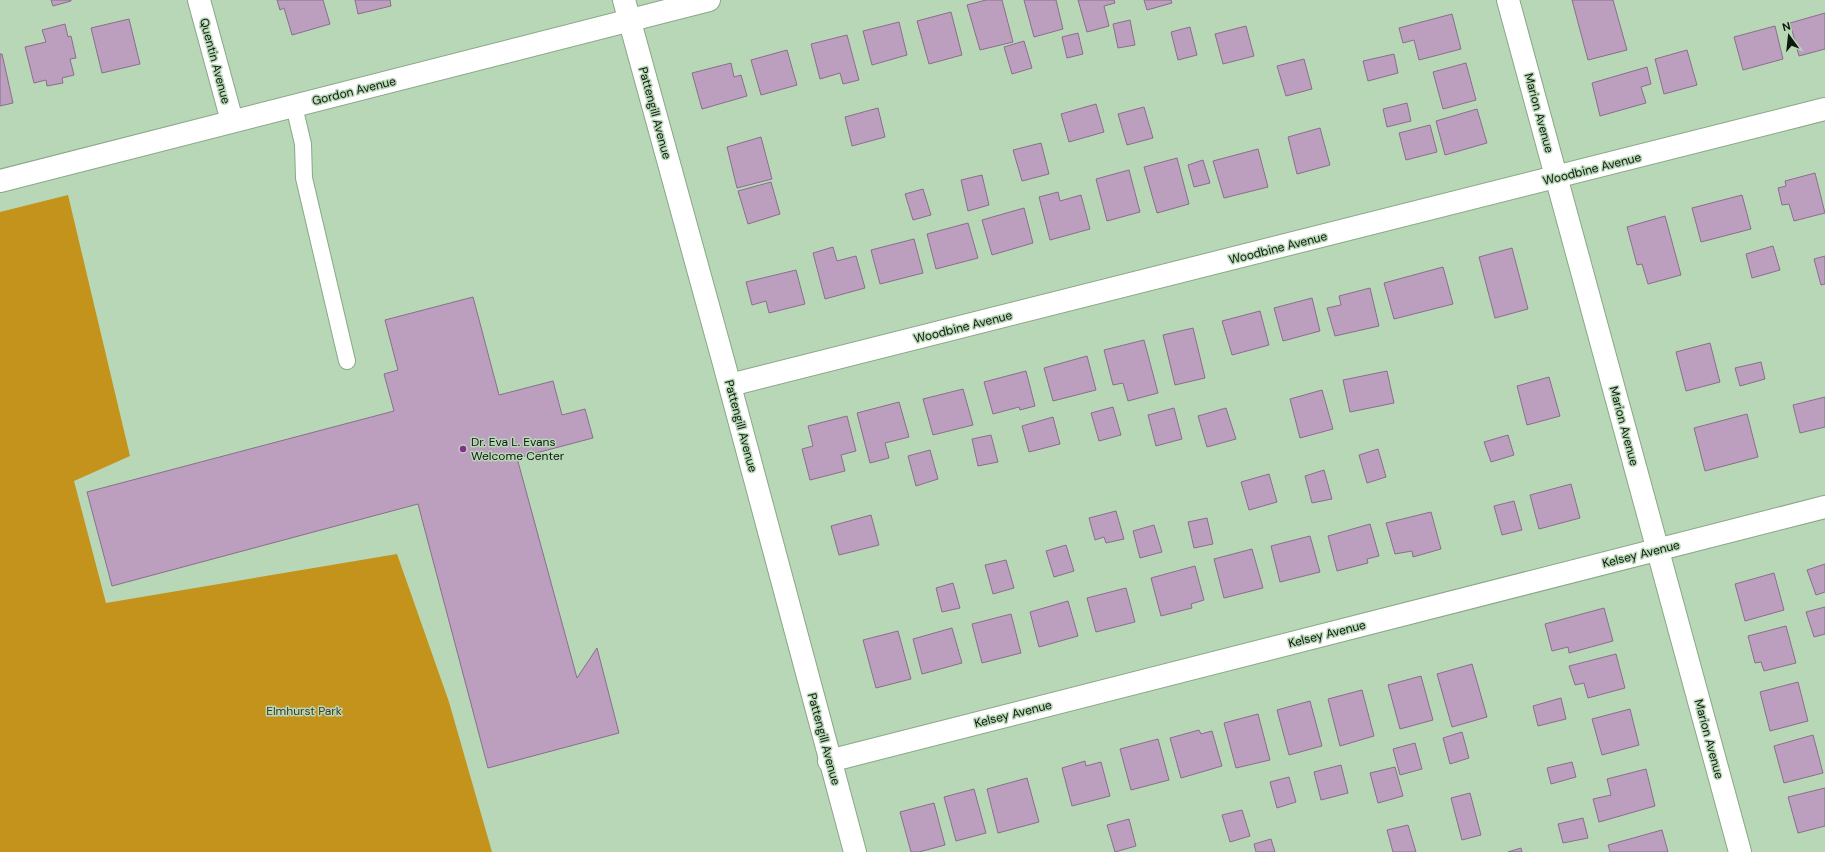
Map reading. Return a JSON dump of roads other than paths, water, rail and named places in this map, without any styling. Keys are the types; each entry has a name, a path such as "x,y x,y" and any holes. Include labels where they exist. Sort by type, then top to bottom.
{"street":[{"name":"Quentin Avenue","path":"199,0 232,121"},
{"name":"Gordon Avenue","path":"0,181 604,28 627,10 709,0"},
{"name":"Marion Avenue","path":"1508,0 1740,852"},
{"name":"Pattengill Avenue","path":"627,10 730,385 829,761 855,852"},
{"name":"Woodbine Avenue","path":"730,385 1557,178 1825,109"},
{"name":"Kelsey Avenue","path":"829,761 1825,507"}],"lane":[{"path":"294,106 303,144 304,178 347,361"}],"place":[{"name":"Dr. Eva L. Evans Welcome Center","path":"463,449"}],"park label":[{"name":"Elmhurst Park","path":"304,711"}]}
